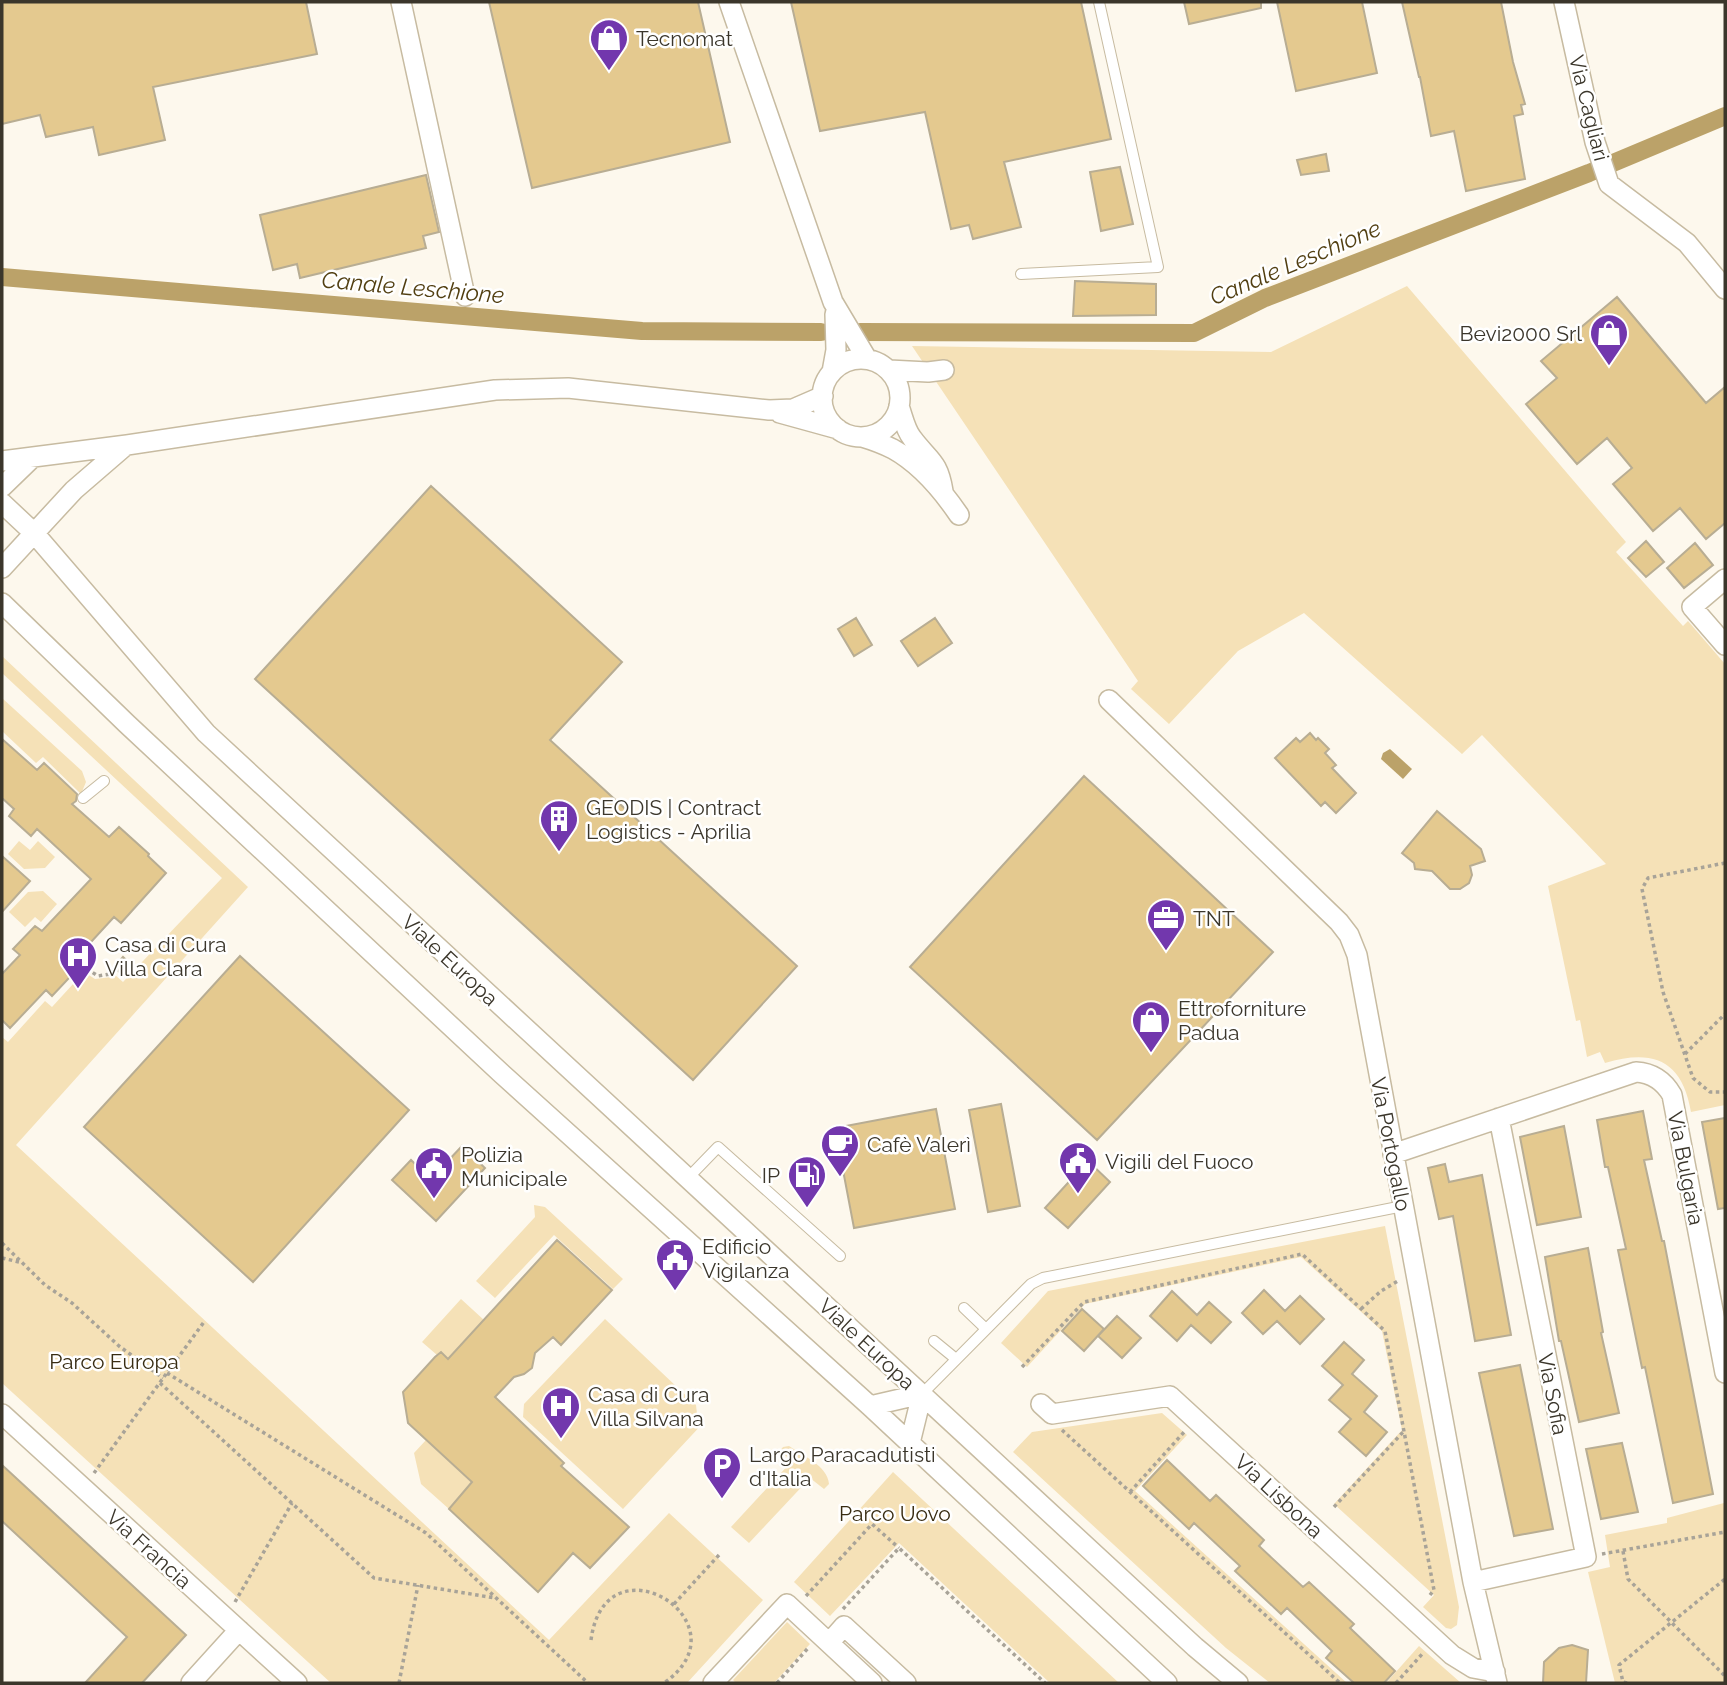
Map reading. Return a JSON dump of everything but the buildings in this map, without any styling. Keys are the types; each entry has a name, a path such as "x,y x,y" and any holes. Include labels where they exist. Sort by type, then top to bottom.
{"street":[{"path":"401,2 465,296"},
{"path":"729,2 833,302 837,327 832,372"},
{"name":"Via Cagliari","path":"1564,2 1595,142 1609,184 1687,243 1725,289"},
{"path":"833,302 867,359"},
{"path":"838,429 829,420 824,408 822,396 825,383 832,372 854,359 879,363 890,370 897,381 907,430 932,459 940,473 943,492"},
{"path":"769,410 838,429 849,435 874,434 886,428 894,418 900,400 936,371 890,370"},
{"path":"2,461 495,390 568,388 769,410 793,409 822,396"},
{"path":"862,436 892,449 915,465 943,492 959,515"},
{"path":"2,568 82,483 127,445"},
{"path":"2,487 33,457"},
{"name":"Viale Europa","path":"2,503 34,533 206,733 1195,1647 1238,1683"},
{"path":"1725,579 1692,607 1725,645"},
{"name":"Viale Europa","path":"2,603 127,724 492,1065 870,1406 1167,1683"},
{"name":"Via Portogallo","path":"1109,700 1339,922 1349,935 1357,954 1473,1582 1496,1678"},
{"name":"Via Bulgaria","path":"1393,1154 1636,1072 1646,1073 1667,1085 1672,1096 1725,1367"},
{"name":"Via Sofia","path":"1499,1118 1586,1557"},
{"name":"Viale Europa","path":"870,1406 922,1394"},
{"name":"Viale Europa","path":"910,1443 922,1394"},
{"name":"Via Lisbona","path":"1041,1404 1052,1414 1170,1396 1452,1655 1496,1678"},
{"name":"Via Francia","path":"2,1414 297,1683"},
{"path":"1473,1582 1586,1557"},
{"path":"713,1683 796,1601 820,1643 872,1683"},
{"path":"820,1643 844,1626 906,1683"},
{"path":"191,1683 239,1630"}],"lane":[{"path":"1021,274 1158,267 1099,2"},
{"path":"83,798 104,781"},
{"path":"687,1179 718,1147 840,1256"},
{"path":"922,1394 1031,1284 1043,1278 1403,1206"},
{"path":"964,1308 986,1329"},
{"path":"934,1341 956,1359"}],"path":[{"path":"1725,863 1648,878 1642,889 1663,992 1691,1073 1701,1087 1710,1092 1725,1092"},
{"path":"81,965 98,976 116,970"},
{"path":"1685,1054 1725,1014"},
{"path":"1685,1077 1691,1073"},
{"path":"2,1243 45,1285 72,1303 161,1380 374,1578 497,1599"},
{"path":"1022,1367 1084,1302 1302,1254 1385,1331 1434,1590 1430,1595"},
{"path":"2,1258 20,1263"},
{"path":"1362,1309 1381,1291 1398,1281"},
{"path":"93,1474 204,1322"},
{"path":"167,1373 426,1533 588,1683"},
{"path":"1057,1425 1340,1683"},
{"path":"1130,1492 1186,1429"},
{"path":"1334,1507 1404,1431"},
{"path":"235,1602 292,1503"},
{"path":"796,1601 872,1524 1045,1683"},
{"path":"1586,1557 1725,1532"},
{"path":"841,1610 899,1548"},
{"path":"1623,1551 1628,1579 1725,1676"},
{"path":"674,1604 719,1555"},
{"path":"1627,1683 1623,1682 1619,1665 1725,1579"},
{"path":"399,1683 418,1585"},
{"path":"591,1640 597,1617 604,1606 625,1593 649,1591 661,1595 683,1614 689,1629 690,1646 685,1662 675,1675 664,1683"},
{"path":"777,1683 820,1643"},
{"path":"1396,1683 1428,1648"}],"green space":[{"path":"1407,286 1626,542 1616,552 1683,626 1688,621 1725,664 1725,1105 1691,1112 1680,1080 1662,1062 1637,1057 1605,1063 1600,1052 1587,1057 1580,1020 1576,1021 1548,886 1606,864 1482,735 1462,754 1304,613 1238,651 1169,724 1131,689 1138,681 912,346 1271,352"},
{"name":"Parco Europa","path":"2,656 248,887 16,1145 549,1640 669,1513 763,1600 687,1683 331,1683 2,1383 2,1037 8,1042 45,1001 52,1007 84,972 95,979 115,975 123,982 222,878 2,673"},
{"path":"2,698 82,771 86,782 81,794 43,757 36,763 2,731"},
{"path":"19,841 30,850 38,841 55,857 45,868 24,869 8,854"},
{"path":"43,891 57,904 41,922 35,917 25,927 9,912 28,892"},
{"path":"534,1205 545,1207 623,1279 613,1289 554,1235 495,1298 476,1281 535,1217"},
{"path":"1385,1226 1459,1607 1457,1625 1451,1629 1446,1628 1423,1607 1434,1595 1334,1504 1402,1430 1382,1331 1301,1257 1085,1304 1027,1367 1001,1343 1048,1291"},
{"path":"461,1299 484,1320 448,1359 440,1352 437,1355 422,1342"},
{"path":"605,1319 696,1405 697,1414 705,1421 623,1509 523,1417 524,1404"},
{"path":"1162,1413 1187,1435 1135,1491 1347,1683 1270,1683 1226,1648 1013,1452 1032,1432"},
{"path":"426,1440 472,1482 449,1509 421,1484 414,1453"},
{"path":"789,1446 819,1466 829,1484 824,1489 810,1478 749,1543 731,1527 792,1461 780,1451"},
{"name":"Parco Uovo","path":"893,1472 1119,1683 1050,1683 899,1543 830,1616 794,1582"},
{"path":"1724,1503 1725,1683 1615,1683 1588,1572 1610,1567 1605,1535 1667,1523 1667,1518"},
{"path":"787,1622 810,1644 774,1683 736,1683 733,1680"},
{"path":"1419,1646 1461,1683 1386,1683"}],"shaded area":[{"path":"1390,749 1412,769 1403,779 1381,759 1383,753"}],"waterway":[{"name":"Canale Leschione","path":"860,332 1194,333 1265,298 1589,173 1725,116"},
{"name":"Canale Leschione","path":"2,277 642,331 821,332"}],"place":[{"name":"Tecnomat","path":"609,72"},
{"name":"Bevi2000 Srl","path":"1609,367"},
{"name":"GEODIS | Contract Logistics - Aprilia","path":"559,853"},
{"name":"TNT","path":"1166,952"},
{"name":"Casa di Cura Villa Clara","path":"78,990"},
{"name":"Ettroforniture Padua","path":"1151,1054"},
{"name":"Cafè Valerì","path":"840,1178"},
{"name":"Vigili del Fuoco","path":"1078,1195"},
{"name":"Polizia Municipale","path":"434,1200"},
{"name":"IP","path":"807,1209"},
{"name":"Edificio Vigilanza","path":"675,1292"},
{"name":"Casa di Cura Villa Silvana","path":"561,1440"},
{"name":"Largo Paracadutisti d'Italia","path":"722,1500"}]}
